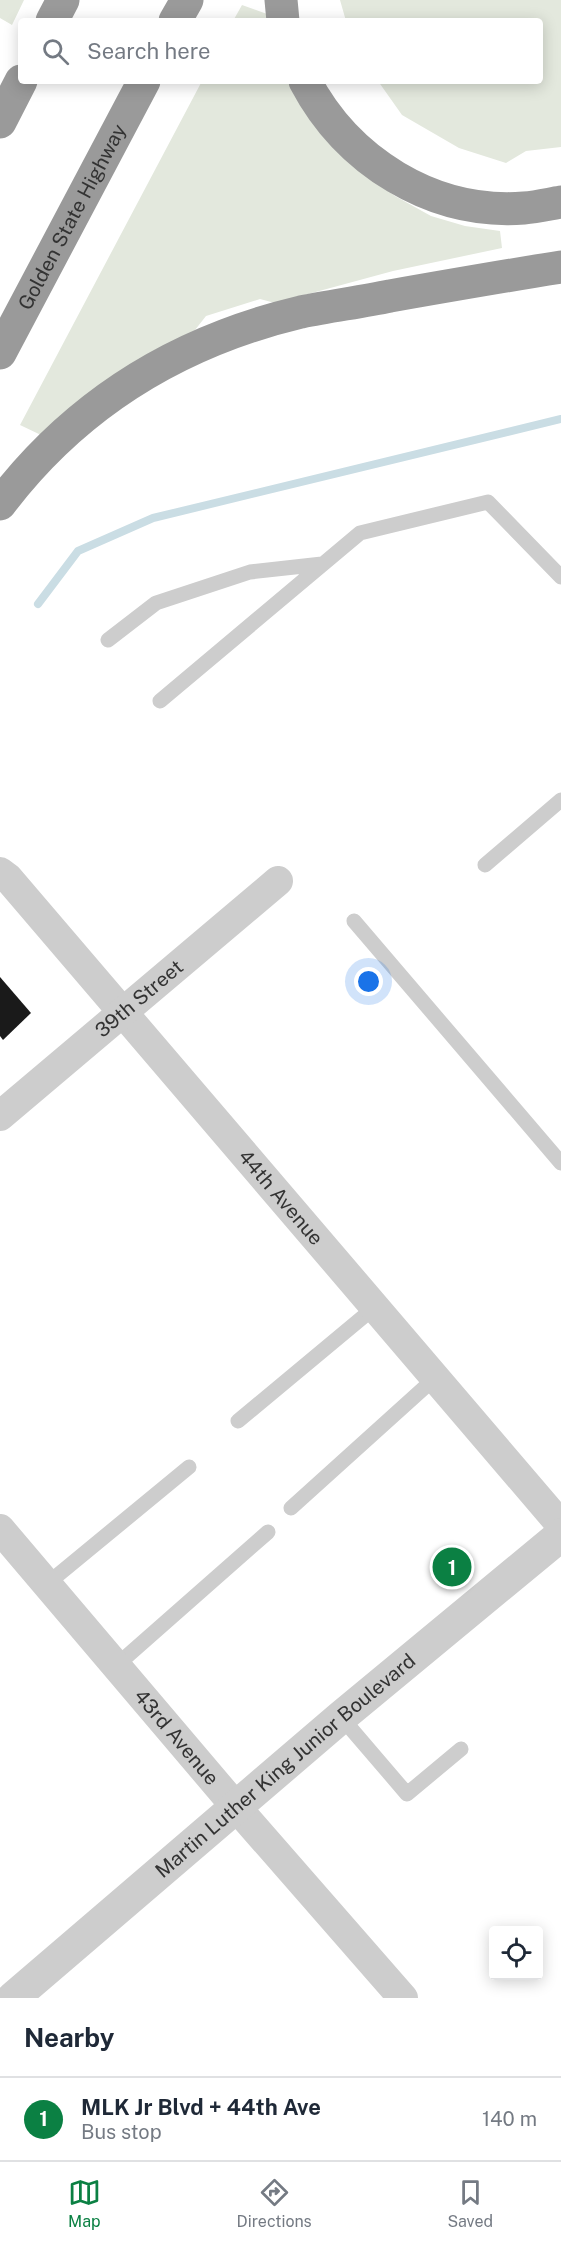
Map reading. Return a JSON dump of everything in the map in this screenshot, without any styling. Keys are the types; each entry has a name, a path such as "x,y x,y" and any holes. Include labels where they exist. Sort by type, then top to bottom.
{"highway":[{"path":"54,18 63,0"},
{"path":"178,18 187,0"},
{"path":"280,0 283,18"},
{"path":"0,122 19,84"},
{"name":"Golden State Highway","path":"0,353 142,84"},
{"path":"307,84 316,102 344,138 367,159 405,183 448,200 478,206 524,208 561,202"},
{"path":"0,504 29,466 59,436 94,407 172,358 208,342 300,312 561,267"}],"street":[{"name":"44th Avenue","path":"0,872 9,878 561,1525"},
{"name":"39th Street","path":"0,1116 278,881"},
{"name":"43rd Avenue","path":"0,1528 236,1807 403,1998"},
{"name":"Martin Luther King Junior Boulevard","path":"13,1998 341,1717 561,1535"}],"lane":[{"path":"160,701 360,533 488,502 561,577"},
{"path":"108,640 156,603 249,572 322,564"},
{"path":"485,865 561,800"},
{"path":"354,921 561,1163"},
{"path":"238,1421 375,1307"},
{"path":"291,1508 435,1378"},
{"path":"48,1584 189,1467"},
{"path":"117,1665 268,1532"},
{"path":"341,1717 407,1794 461,1749"}],"shaded area":[{"path":"0,0 24,0 12,25 0,18"},
{"path":"340,0 561,0 561,147 526,151 506,163 459,148 402,115 380,84 543,84 543,18 345,18"},
{"path":"242,5 267,14 269,18 235,18"},
{"path":"200,84 293,84 357,169 395,196 431,216 465,226 500,231 502,248 393,271 275,303 260,299 206,316 195,330 150,354 41,435 20,425"}],"building":[{"path":"0,977 31,1013 3,1040 0,1036"}],"waterway":[{"path":"38,604 78,551 153,518 561,419"}],"place":[{"name":"MLK Jr Blvd + 44th Ave","path":"452,1567"}]}
